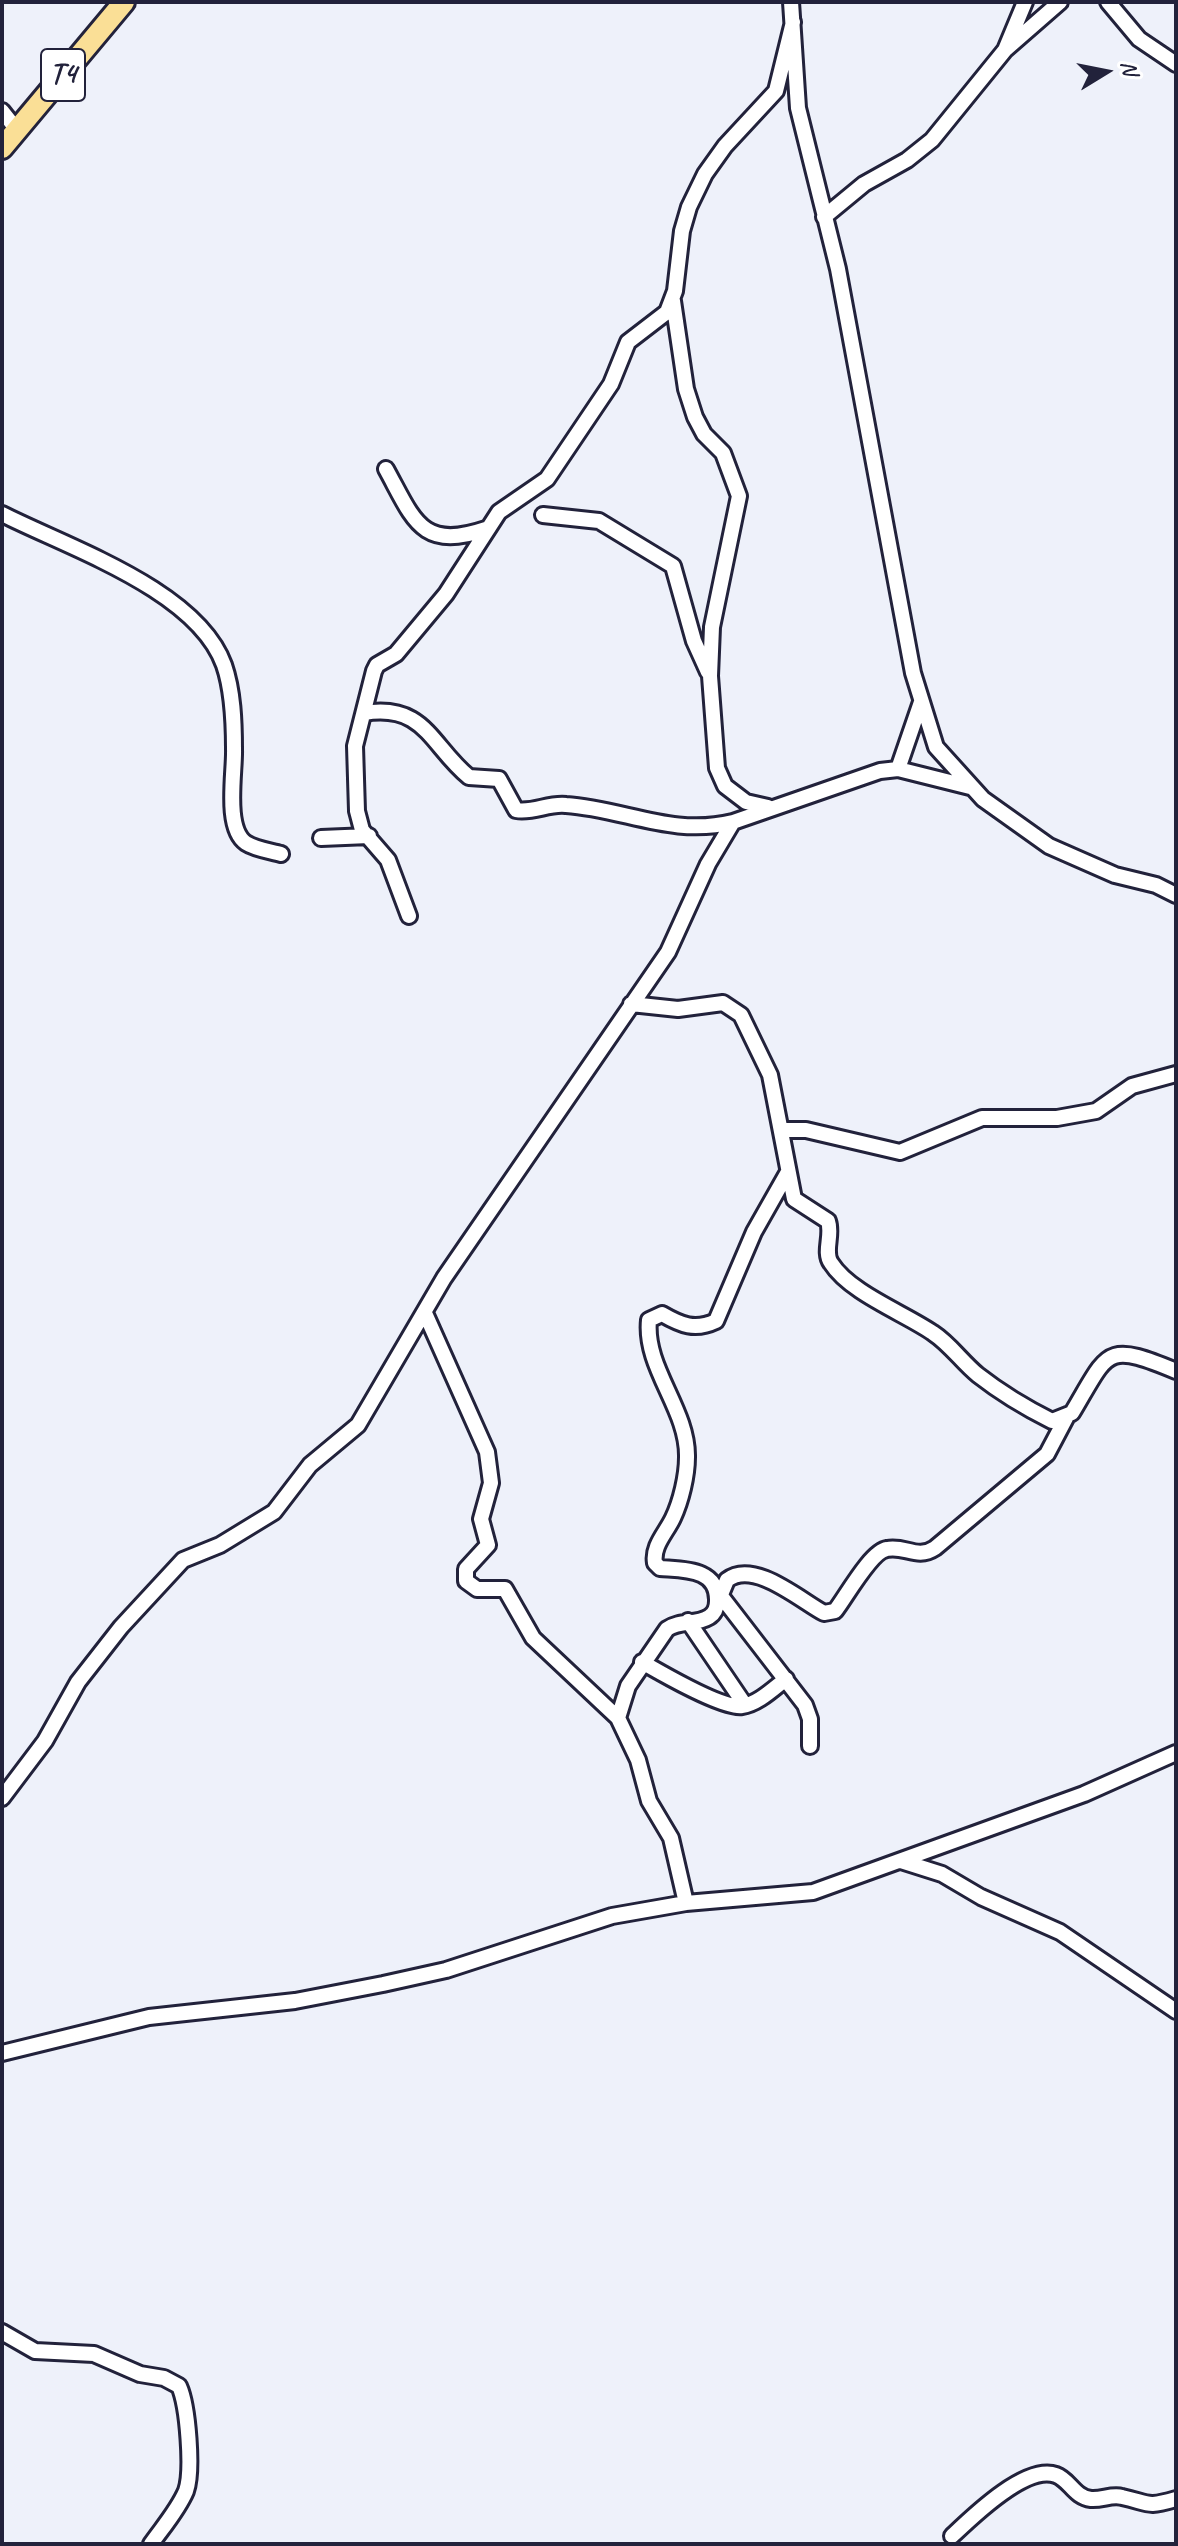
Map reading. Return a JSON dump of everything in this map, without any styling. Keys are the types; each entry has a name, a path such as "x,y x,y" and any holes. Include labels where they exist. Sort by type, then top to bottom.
{"highway":[{"name":"T4","path":"2,148 124,2"}],"street":[{"path":"791,2 798,108 841,282 921,702 936,747 970,787 1049,846 1115,875 1156,885 1176,895"},
{"path":"1005,50 1025,2"},
{"path":"824,217 864,184 907,160 932,140 1005,50 1060,2"},
{"path":"1108,2 1139,39 1176,64"},
{"path":"772,807 746,802 720,778 710,676 712,627 739,496 725,456 704,434 695,417 686,386 673,300 682,231 689,207 705,174 725,146 776,91 793,22"},
{"path":"2,111 17,130"},
{"path":"409,916 388,860 359,822 355,746 376,666 391,659 428,617 458,579 487,529 504,508 547,479 611,384 628,342 663,317 673,300"},
{"path":"386,469 418,524 427,533 453,538 487,529"},
{"path":"2,514 144,586 185,611 204,628 225,668 232,707 232,796 238,832 247,844 281,854"},
{"path":"543,515 599,521 673,566 694,641 710,676"},
{"path":"898,769 921,702"},
{"path":"364,713 385,711 420,723 469,777 499,779 516,810 536,811 564,804 685,829 733,822 880,771 898,769 970,787"},
{"path":"2,1798 45,1741 78,1682 133,1613 183,1560 265,1518 280,1506 310,1465 349,1436 472,1235 668,952 708,864 733,822"},
{"path":"321,838 369,836"},
{"path":"631,1004 678,1009 723,1003 732,1006 741,1015 766,1066 783,1130 791,1191 799,1205 828,1221 831,1237 829,1261 872,1298 933,1333 978,1375 1021,1406 1052,1421 1066,1418"},
{"path":"783,1130 806,1130 900,1152 982,1118 1057,1118 1096,1111 1132,1086 1176,1074"},
{"path":"788,1172 754,1232 716,1321 699,1327 681,1325 662,1314 649,1320 656,1359 679,1417 687,1457 678,1503 656,1549 655,1563 660,1568 701,1573 713,1583 719,1600 786,1679 810,1715 810,1746"},
{"path":"425,1313 487,1452 492,1472 481,1519 488,1545 466,1569 466,1581 477,1589 505,1589 533,1638 618,1718 638,1760 649,1801 671,1838 686,1903"},
{"path":"618,1718 628,1686 667,1629 710,1616 727,1580 742,1574 790,1590 824,1613 835,1611 877,1553 890,1548 917,1554 935,1548 1047,1454 1066,1418 1110,1355 1127,1352 1176,1371"},
{"path":"688,1621 745,1705"},
{"path":"642,1662 680,1685 737,1706 745,1705 786,1679"},
{"path":"2,2053 149,2017 295,2001 446,1970 612,1916 686,1903 813,1892 1094,1790 1176,1753"},
{"path":"900,1861 942,1874 981,1897 1060,1932 1158,2002 1176,2011"},
{"path":"2,2332 35,2351 94,2354 140,2374 164,2378 179,2386 185,2410 188,2482 180,2503 151,2544"},
{"path":"952,2536 986,2504 1025,2480 1044,2474 1061,2476 1079,2495 1092,2499 1122,2497 1147,2506 1176,2499"}]}
